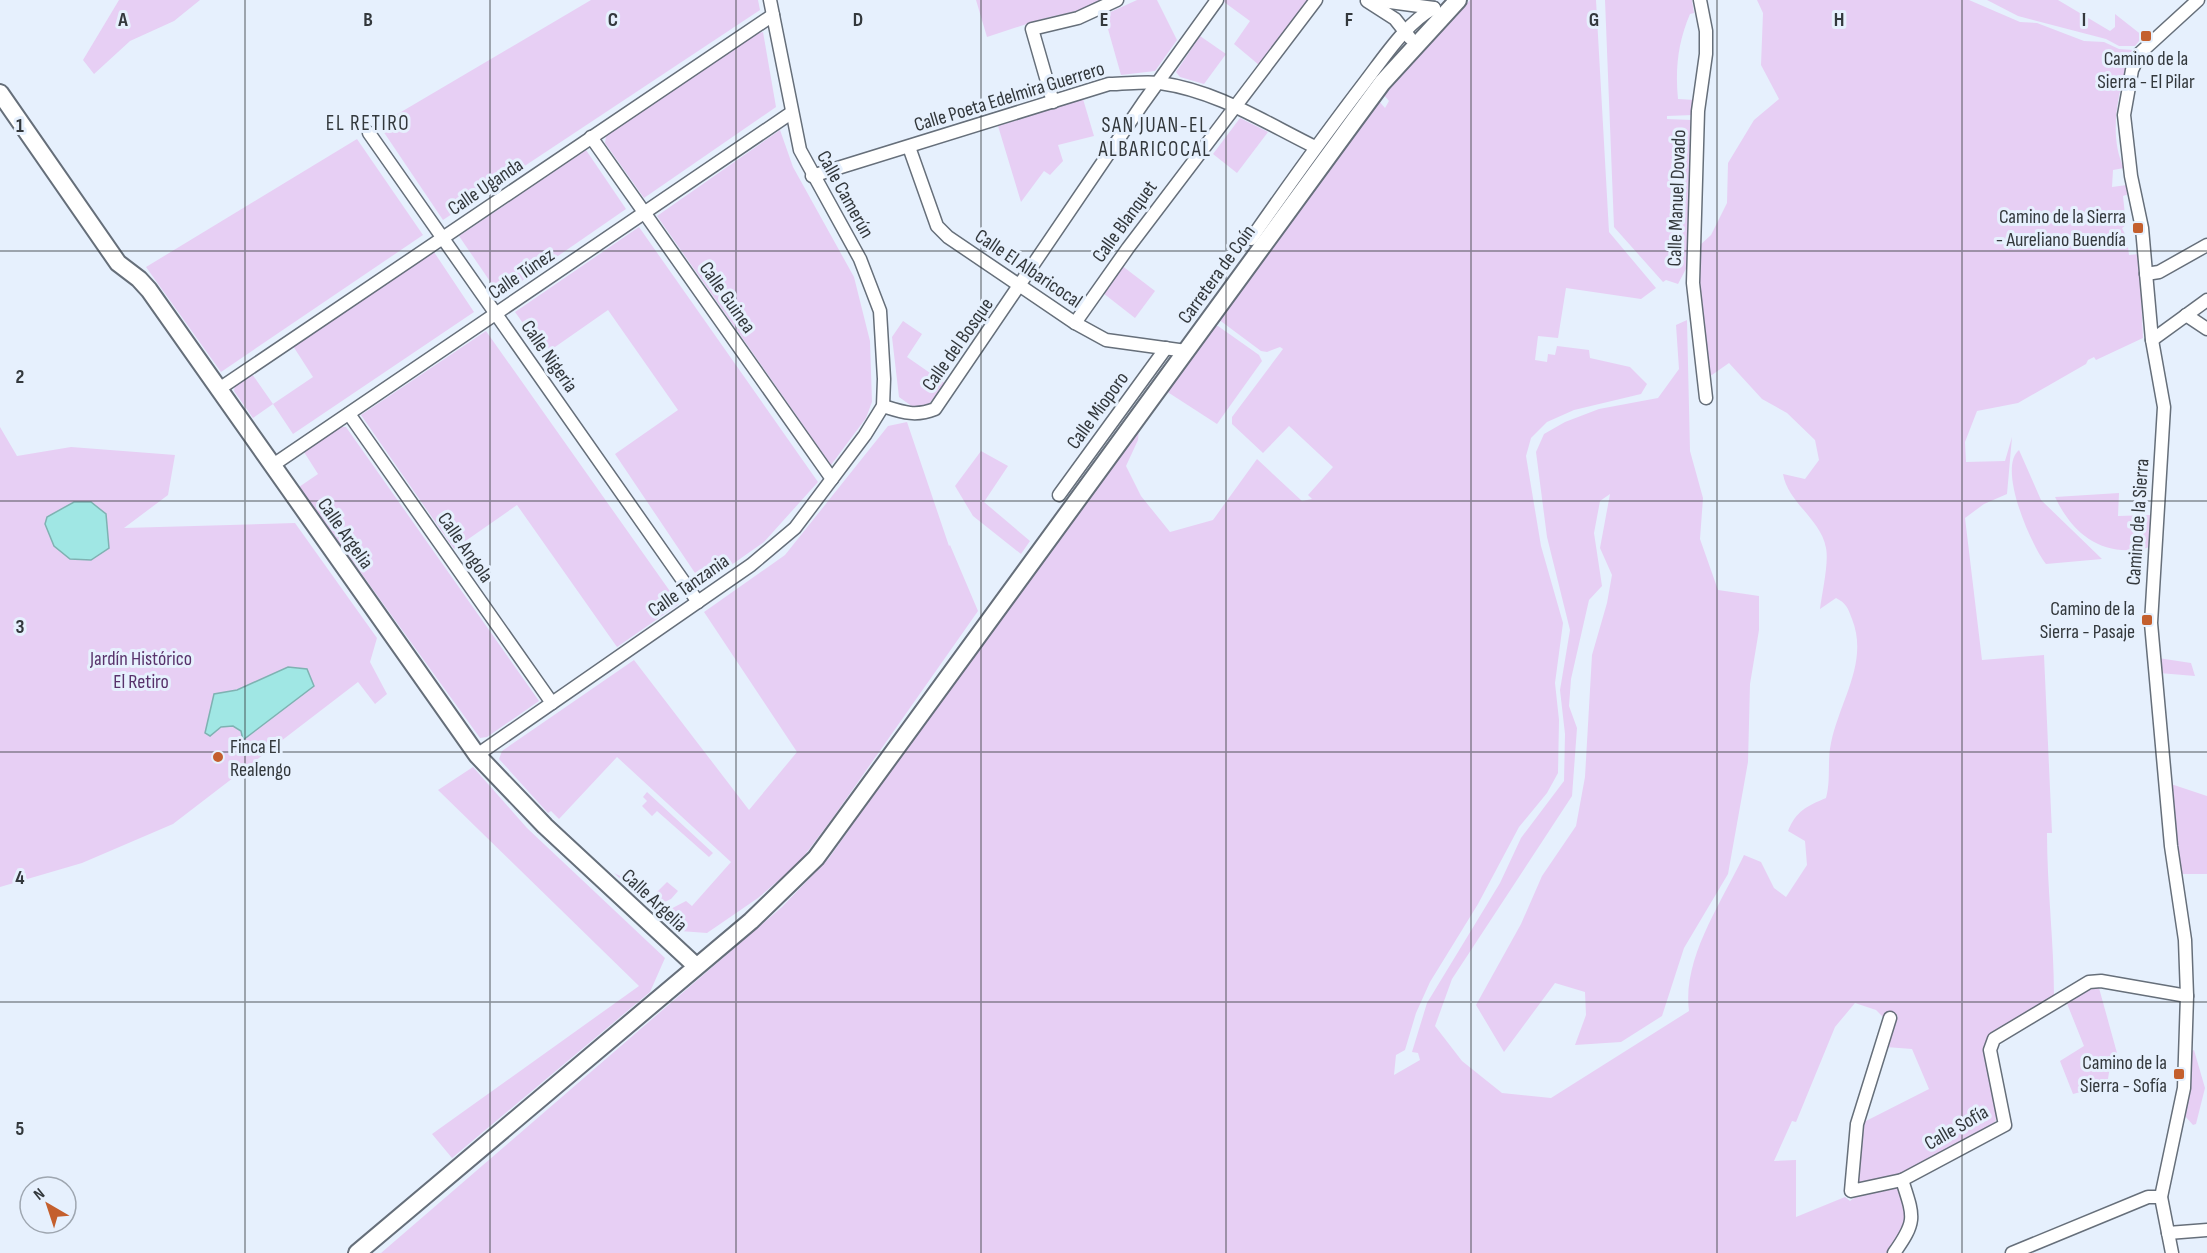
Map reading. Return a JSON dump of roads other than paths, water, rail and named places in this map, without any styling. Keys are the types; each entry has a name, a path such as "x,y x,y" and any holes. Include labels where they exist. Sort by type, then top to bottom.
{"street":[{"name":"Calle Camerún","path":"770,0 790,113 800,150 812,176 860,259 880,311 884,379 883,406"},
{"path":"1053,102 1032,29 1078,18 1117,0"},
{"name":"Calle del Bosque","path":"883,406 909,414 923,414 935,410 1021,286 1035,260 1217,0"},
{"name":"Calle Blanquet","path":"1075,323 1128,248 1316,0"},
{"path":"1366,0 1395,19 1411,39"},
{"path":"1375,0 1434,8 1457,1"},
{"name":"Calle Manuel Dovado","path":"1700,0 1706,31 1706,54 1698,111 1693,283 1706,398"},
{"name":"Camino de la Sierra","path":"2172,1253 2162,1197 2184,1088 2187,996 2185,940 2171,846 2151,623 2164,407 2152,340 2142,228 2124,134 2126,97 2132,70 2140,53 2198,0"},
{"name":"Carretera de Coín","path":"1251,239 1315,147 1411,39 1457,1"},
{"name":"Carretera de Coín","path":"357,1253 780,894 816,858 1382,83 1411,39 1419,16 1434,8"},
{"name":"Calle Uganda","path":"219,389 773,15"},
{"name":"Calle Poeta Edelmira Guerrero","path":"812,176 1109,84 1158,83 1200,90 1236,105 1315,147"},
{"name":"Calle Argelia","path":"0,93 118,263 149,290 477,755 545,826 696,966"},
{"name":"Calle Túnez","path":"273,465 790,113"},
{"name":"Calle Nigeria","path":"369,133 698,602"},
{"name":"Calle Guinea","path":"591,137 832,479"},
{"name":"Calle El Albaricocal","path":"909,147 937,226 948,237 1075,323 1106,340 1186,351"},
{"path":"2146,274 2159,272 2207,245"},
{"path":"2152,340 2207,300"},
{"path":"2186,315 2207,329"},
{"name":"Calle Mioporo","path":"1059,495 1166,348"},
{"name":"Calle Tanzania","path":"477,755 751,565 795,528 883,406"},
{"name":"Calle Angola","path":"349,414 552,703"},
{"name":"Calle Sofía","path":"1890,1018 1857,1124 1851,1191 1902,1180 2005,1125 1990,1050 1994,1039 2089,982 2102,981 2187,996"},
{"path":"1894,1253 1911,1230 1912,1211 1902,1180"},
{"path":"2012,1253 2148,1197 2162,1197"},
{"path":"2168,1233 2207,1230"}],"place":[{"name":"Camino de la Sierra - El Pilar","path":"2146,36"},
{"name":"Camino de la Sierra - Aureliano Buendía","path":"2138,228"},
{"name":"Camino de la Sierra - Pasaje","path":"2147,620"},
{"name":"Finca El Realengo","path":"218,757"},
{"name":"Camino de la Sierra - Sofía","path":"2179,1074"}],"district":[{"name":"EL RETIRO","path":"368,123"},
{"name":"SAN JUAN-EL ALBARICOCAL","path":"1155,137"}],"park label":[{"name":"Jardín Histórico El Retiro","path":"141,670"}]}
